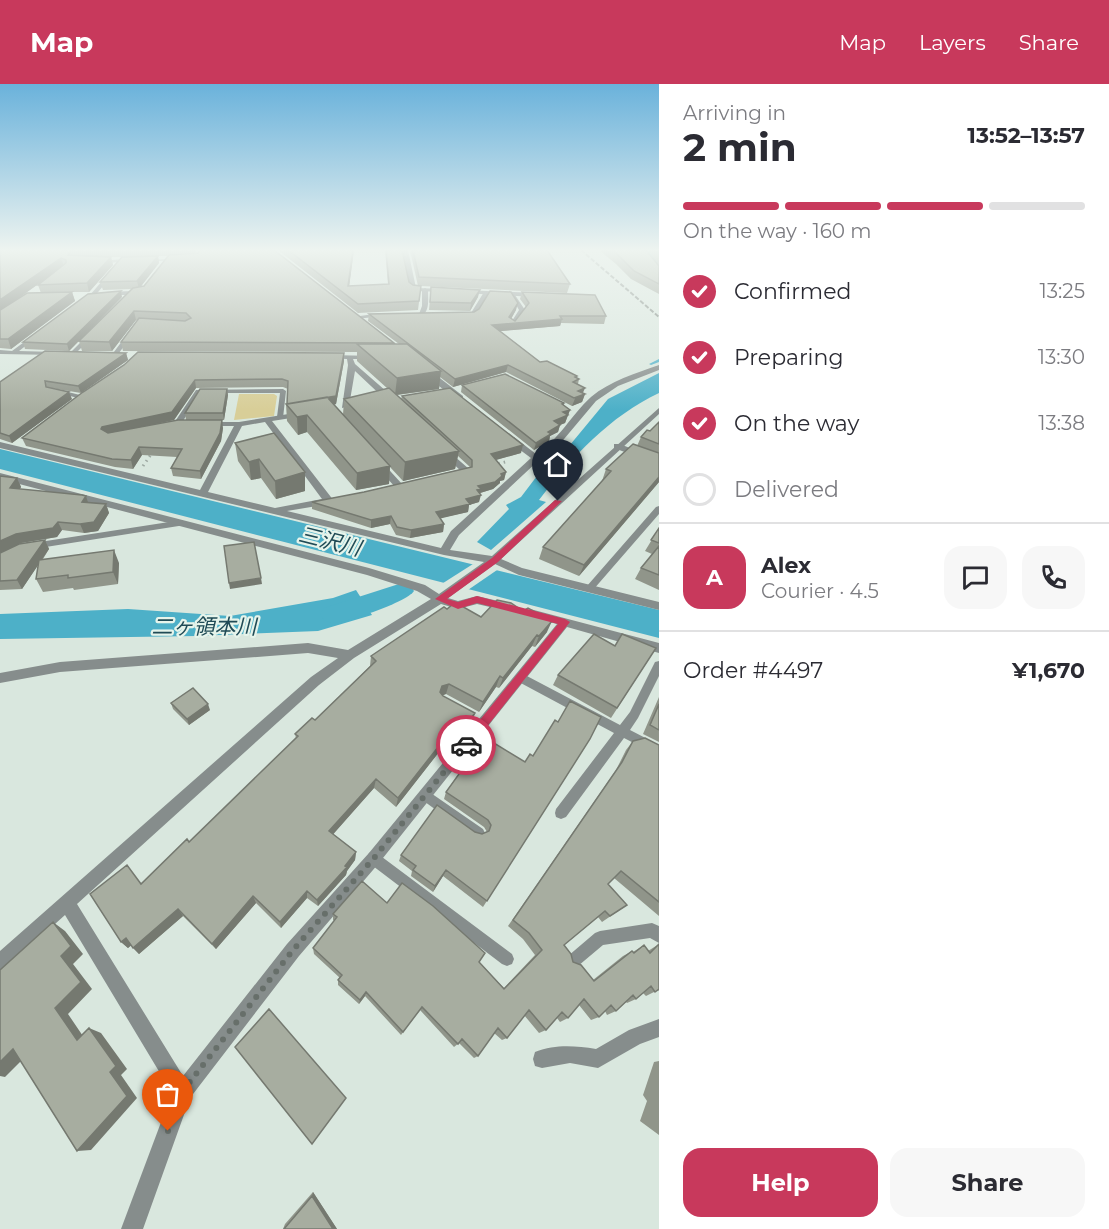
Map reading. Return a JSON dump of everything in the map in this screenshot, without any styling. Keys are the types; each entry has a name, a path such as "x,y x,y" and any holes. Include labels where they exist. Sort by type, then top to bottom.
{"street":[{"path":"346,309 364,323"},
{"path":"71,355 94,332"},
{"path":"71,355 82,355"},
{"path":"103,356 126,356"},
{"path":"325,357 350,361 384,357"},
{"path":"350,361 391,400"},
{"path":"350,361 341,407 356,404"},
{"path":"444,552 455,533 533,462 548,452 602,392 659,367"},
{"path":"425,370 467,404"},
{"path":"441,393 450,391"},
{"path":"379,401 391,400 400,403"},
{"path":"0,962 315,681 350,655 439,599 491,562 659,410"},
{"path":"198,424 238,424 309,412"},
{"path":"267,420 329,501"},
{"path":"173,426 187,424"},
{"path":"204,493 238,424"},
{"path":"502,431 533,462"},
{"path":"268,440 279,438"},
{"path":"0,445 19,445 136,477 491,562 519,572 659,606"},
{"path":"441,447 466,471"},
{"path":"225,451 236,448"},
{"path":"368,452 395,487 410,483"},
{"path":"455,473 466,471"},
{"path":"1,479 369,572 421,588 439,599 458,605 477,600 659,648"},
{"path":"274,511 340,499"},
{"path":"132,1229 182,1092 293,950 374,858 425,795 480,719 521,678 565,622"},
{"path":"0,678 60,667 308,648 350,655"},
{"path":"66,902 182,1092"},
{"path":"542,1059 570,1054 598,1059 635,1036 659,1028"}],"lane":[{"path":"422,314 425,303"},
{"path":"452,314 472,315 479,303"},
{"path":"513,324 522,310 518,303"},
{"path":"411,314 432,314"},
{"path":"356,317 389,315"},
{"path":"14,352 41,331"},
{"path":"114,356 132,331"},
{"path":"0,352 71,355"},
{"path":"450,391 461,388"},
{"path":"51,390 82,397"},
{"path":"157,430 173,426 198,391 283,391 281,417"},
{"path":"74,403 90,392"},
{"path":"571,411 580,415"},
{"path":"617,446 659,463"},
{"path":"590,588 659,509"},
{"path":"21,548 182,523"},
{"path":"561,813 633,715 659,665"},
{"path":"521,678 659,751"},
{"path":"425,795 478,833"},
{"path":"374,858 507,959"},
{"path":"573,961 600,938 652,930 659,936"}],"path":[{"path":"136,477 173,426"},
{"path":"466,471 517,459 533,462 565,479"}],"shaded area":[{"path":"239,394 274,394 277,396 274,416 234,420"}],"water":[{"path":"659,373 659,393 624,413 593,439 539,500 546,502 491,550 477,542 509,509 506,505 521,497 540,472 565,451 608,399"},
{"name":"三沢川","path":"0,449 659,610 659,638 0,469"},
{"path":"356,590 372,615 318,631 196,636 0,639 0,614 128,609 230,616 333,598"}],"pier":[{"path":"473,564 500,568 465,592 440,585"}],"building":[{"path":"10,303 56,303 8,339 0,339 0,310"},
{"path":"75,303 108,303 67,344 23,342"},
{"path":"117,303 343,303 394,343 121,342 139,318 185,321 191,318 186,313 134,311 109,342 79,341"},
{"path":"482,303 518,303 509,317 515,321 529,303 599,303 606,316 560,316 562,319 492,325 540,362 547,361 577,376 575,377 579,379 573,382 585,388 578,391 585,394 574,398 508,365 455,379 369,314 474,312"},
{"path":"357,344 407,344 441,371 397,378"},
{"path":"45,351 126,353 78,386 45,381 46,387 69,392 9,436 0,433 0,382"},
{"path":"138,352 344,353 336,396 287,404 288,381 282,379 195,380 172,412 101,429 108,433 178,420 222,420 220,433 200,471 171,468 182,449 139,447 131,460 112,459 22,438 83,392 124,365"},
{"path":"505,374 564,403 562,404 570,410 563,412 568,415 554,421 560,425 548,432 551,434 536,443 462,385"},
{"path":"389,388 459,451 405,462 344,399"},
{"path":"450,388 523,445 491,454 506,472 501,474 502,476 495,482 478,486 481,489 477,490 481,495 466,499 470,504 436,512 444,524 411,530 397,527 391,516 371,520 312,502 472,467 472,460 402,396"},
{"path":"200,389 227,389 223,413 185,413"},
{"path":"327,397 390,466 357,473 307,415 297,417 286,404"},
{"path":"659,422 659,444 641,437 647,430 650,431"},
{"path":"274,433 305,472 275,481 259,459 249,462 235,443"},
{"path":"633,444 659,453 659,477 584,565 543,547 611,471 606,469"},
{"path":"0,476 17,478 10,488 82,495 86,496 82,502 106,504 94,522 80,524 58,522 53,528 16,534 0,541"},
{"path":"659,528 659,543 651,540"},
{"path":"45,540 17,580 0,581 0,553 19,544"},
{"path":"254,542 261,578 229,583 224,546"},
{"path":"659,546 659,575 641,568"},
{"path":"114,550 113,572 68,578 68,575 36,579 39,560"},
{"path":"497,600 511,603 523,611 528,608 552,621 539,636 537,635 503,678 500,676 483,702 449,684 442,686 440,692 443,696 475,713 448,747 442,742 398,798 376,779 329,831 356,852 345,866 347,867 317,900 307,891 280,922 253,896 212,944 178,909 133,948 126,938 121,942 90,894 127,865 141,884 187,839 189,842 298,736 295,734 312,718 315,720 376,661 371,656 444,607 447,609 452,605 460,605 481,617"},
{"path":"594,634 615,646 622,634 656,648 617,708 558,675"},
{"path":"193,688 208,704 187,719 171,703"},
{"path":"570,701 601,717 590,739 487,901 446,870 435,886 413,870 416,866 401,855 437,805 475,832 482,834 489,831 491,825 488,820 446,792 467,763 462,759 481,735 525,762 530,754 533,756 555,720 558,722"},
{"path":"659,704 659,730 650,725"},
{"path":"645,738 659,745 659,902 621,871 608,884 627,905 610,916 605,911 564,945 571,954 573,962 581,965 594,981 632,951 634,953 644,945 650,953 659,944 659,989 655,992 651,986 636,999 633,995 616,1011 611,1005 599,1017 584,999 568,1018 562,1012 546,1030 529,1010 507,1038 498,1028 478,1056 462,1039 458,1044 422,1007 403,1032 366,992 360,1000 338,980 342,975 313,948 337,917 333,914 362,881 387,903 402,883 433,906 485,953 479,962 504,989 542,950 529,933 513,920 622,762 633,741"},
{"path":"53,922 71,946 61,956 81,982 55,1008 77,1040 89,1028 116,1066 110,1072 127,1096 77,1151 13,1049 0,1062 0,970"},
{"path":"269,1009 346,1098 312,1144 235,1047"},
{"path":"312,1196 333,1229 284,1229"}],"waterway":[{"path":"651,364 659,360"},
{"name":"二ヶ領本川","path":"332,614 402,591"}],"railway":[{"path":"643,303 659,317"}],"way so far":[{"path":"168,1131 182,1092 293,950 374,858 466,745"}],"route":[{"path":"466,745 565,622 477,600 458,605 439,599 495,560 558,501"}]}
